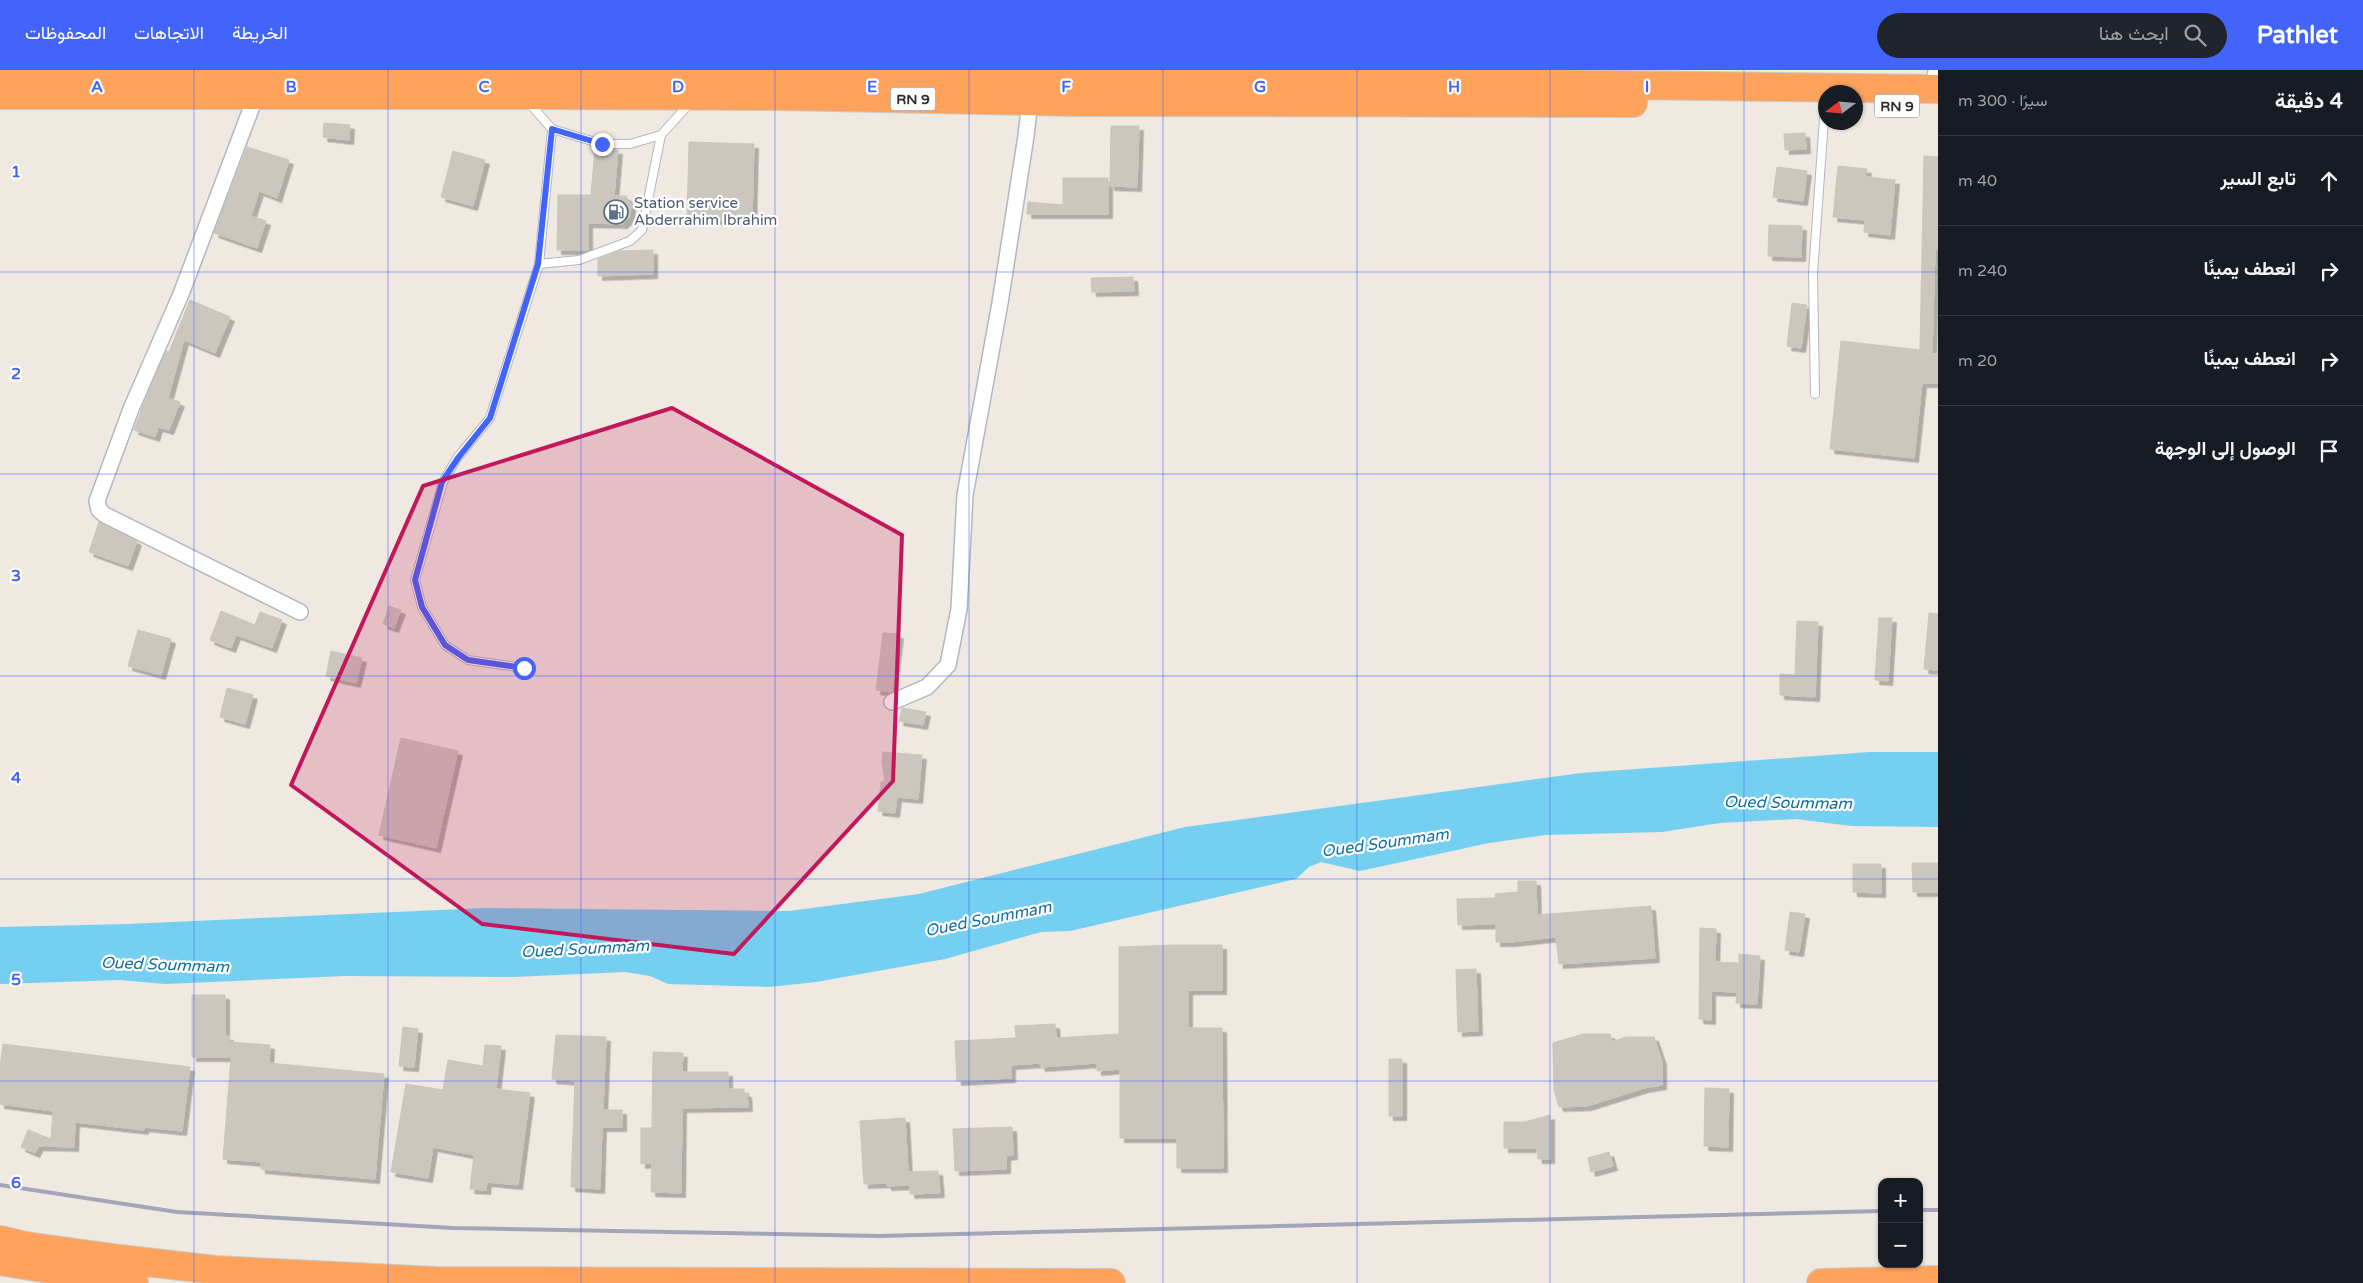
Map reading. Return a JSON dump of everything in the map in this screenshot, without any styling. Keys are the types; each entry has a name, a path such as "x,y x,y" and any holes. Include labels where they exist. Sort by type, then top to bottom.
{"highway":[{"name":"RN 9","path":"0,71 1058,74 1936,89"},
{"name":"RN 9","path":"1863,105 1936,89"},
{"name":"RN 9","path":"0,95 520,94 1030,101 1818,105"},
{"path":"0,1240 26,1246 103,1257 215,1270 415,1280 635,1283 1111,1283"},
{"path":"0,1261 134,1283"},
{"path":"1821,1283 1938,1280"}],"street":[{"path":"257,94 181,294 131,409 97,501 99,510 105,515 300,612"},
{"path":"892,702 927,686 948,665 959,609 966,495 1000,303 1030,101"}],"lane":[{"path":"520,94 552,129 602,144 630,144 661,135"},
{"path":"538,264 579,260 630,240 642,230 661,135 696,96"},
{"path":"524,668 468,660 445,645 422,607 415,580 442,482 458,458 490,418 538,264 552,129"},
{"path":"1815,394 1813,273 1823,130"}],"highlighted area":[{"path":"672,408 902,535 893,781 734,954 482,924 291,785 423,486"}],"water":[{"name":"Oued Soummam","path":"1869,752 1938,752 1938,827 1851,826 1796,819 1720,823 1662,832 1546,835 1489,843 1360,871 1321,862 1309,867 1296,879 1070,931 1041,932 945,959 816,982 769,987 668,984 650,976 625,972 514,977 345,976 165,984 120,980 0,984 0,927 128,924 485,908 789,911 919,894 1185,827 1581,773"}],"building":[{"path":"324,123 350,125 349,140 323,137"},
{"path":"1111,126 1139,126 1137,187 1110,186"},
{"path":"1805,133 1806,149 1785,150 1784,134"},
{"path":"689,142 754,144 752,221 687,219"},
{"path":"247,147 289,160 277,198 259,191 251,216 266,221 257,248 214,233"},
{"path":"595,148 618,150 614,196 626,196 631,205 630,217 623,224 588,223 588,250 557,250 558,195 591,195"},
{"path":"453,151 485,160 473,206 441,197"},
{"path":"1924,156 1938,157 1938,249 1935,249 1932,354 1938,354 1938,383 1922,383 1914,458 1830,449 1841,341 1920,350"},
{"path":"1838,166 1867,169 1866,177 1895,180 1890,235 1864,232 1865,220 1833,217"},
{"path":"1777,167 1807,171 1803,201 1773,197"},
{"path":"1063,178 1108,178 1108,214 1027,214 1028,202 1063,205"},
{"path":"1769,225 1802,226 1801,257 1768,256"},
{"path":"653,250 653,274 598,276 598,259 619,251"},
{"path":"1133,277 1134,291 1092,292 1091,278"},
{"path":"190,300 230,317 215,353 184,340 168,398 180,402 169,430 158,427 155,437 134,430 166,351 169,352"},
{"path":"1792,303 1807,305 1801,348 1787,346"},
{"path":"99,522 137,541 128,566 89,552"},
{"path":"389,606 401,610 394,628 383,624"},
{"path":"221,611 255,625 260,612 282,620 272,648 236,635 231,648 210,640"},
{"path":"1929,613 1938,614 1938,670 1924,669"},
{"path":"1879,618 1892,618 1888,681 1875,680"},
{"path":"1797,621 1818,622 1815,697 1780,695 1780,674 1795,675"},
{"path":"138,630 171,639 161,675 128,666"},
{"path":"883,633 899,634 892,692 876,690"},
{"path":"331,651 362,658 356,683 326,676"},
{"path":"227,688 253,695 245,724 220,717"},
{"path":"902,708 926,712 923,725 899,721"},
{"path":"401,738 458,751 436,848 379,835"},
{"path":"883,752 922,755 918,799 897,797 895,813 878,811 881,782 885,782 882,761"},
{"path":"1912,863 1938,863 1938,892 1913,892"},
{"path":"1853,864 1881,864 1881,893 1853,892"},
{"path":"1518,881 1536,881 1537,915 1651,906 1655,958 1559,964 1556,937 1496,942 1496,924 1458,925 1457,899 1496,898 1495,894 1518,892"},
{"path":"1790,912 1805,914 1799,952 1785,950"},
{"path":"1700,928 1716,929 1715,962 1739,963 1739,954 1760,956 1757,1004 1736,1003 1737,992 1711,991 1711,1020 1699,1019"},
{"path":"1222,945 1222,990 1188,990 1188,1028 1222,1028 1223,1168 1177,1168 1177,1138 1120,1138 1120,1069 1097,1071 1097,1063 1041,1067 1040,1063 1011,1065 1011,1078 957,1081 955,1041 1016,1038 1015,1026 1055,1024 1056,1038 1119,1034 1119,947"},
{"path":"1476,969 1478,1031 1458,1032 1456,970"},
{"path":"192,995 225,995 225,1036 229,1036 229,1042 270,1045 269,1063 384,1074 375,1179 261,1169 261,1162 223,1159 231,1057 192,1057"},
{"path":"403,1027 418,1029 414,1067 399,1066"},
{"path":"1583,1034 1610,1034 1612,1042 1626,1037 1654,1037 1662,1061 1662,1085 1644,1088 1587,1106 1559,1107 1554,1090 1553,1043"},
{"path":"556,1035 606,1037 603,1110 622,1110 622,1127 602,1127 600,1189 571,1187 575,1081 552,1079"},
{"path":"3,1044 190,1067 182,1131 144,1127 144,1130 75,1122 74,1147 39,1146 35,1153 21,1147 28,1130 51,1139 53,1111 0,1104 0,1068"},
{"path":"485,1045 501,1046 496,1089 530,1093 518,1185 487,1182 486,1190 470,1189 474,1155 433,1147 428,1178 391,1172 406,1084 443,1090 448,1060 483,1066"},
{"path":"653,1052 683,1053 682,1072 728,1072 728,1089 744,1089 744,1093 747,1093 748,1107 682,1108 681,1193 651,1192 652,1163 641,1164 641,1128 652,1128"},
{"path":"1389,1059 1402,1059 1402,1116 1389,1116"},
{"path":"1705,1088 1729,1089 1728,1147 1704,1146"},
{"path":"1550,1115 1550,1159 1538,1159 1537,1148 1504,1148 1504,1122 1525,1122"},
{"path":"905,1118 908,1172 938,1171 940,1193 910,1194 910,1185 864,1184 860,1121"},
{"path":"1012,1127 1013,1155 1006,1156 1006,1169 955,1171 953,1129"},
{"path":"1609,1152 1613,1166 1591,1172 1588,1158"}],"railway":[{"path":"0,1185 177,1212 453,1228 879,1236 1878,1211"},
{"path":"1923,1210 1938,1210"}],"place":[{"name":"Station service Abderrahim Ibrahim","path":"616,212"}],"route":[{"path":"524,668 468,660 445,645 422,607 415,580 442,482 458,458 490,418 538,264 552,129 602,144"}]}
